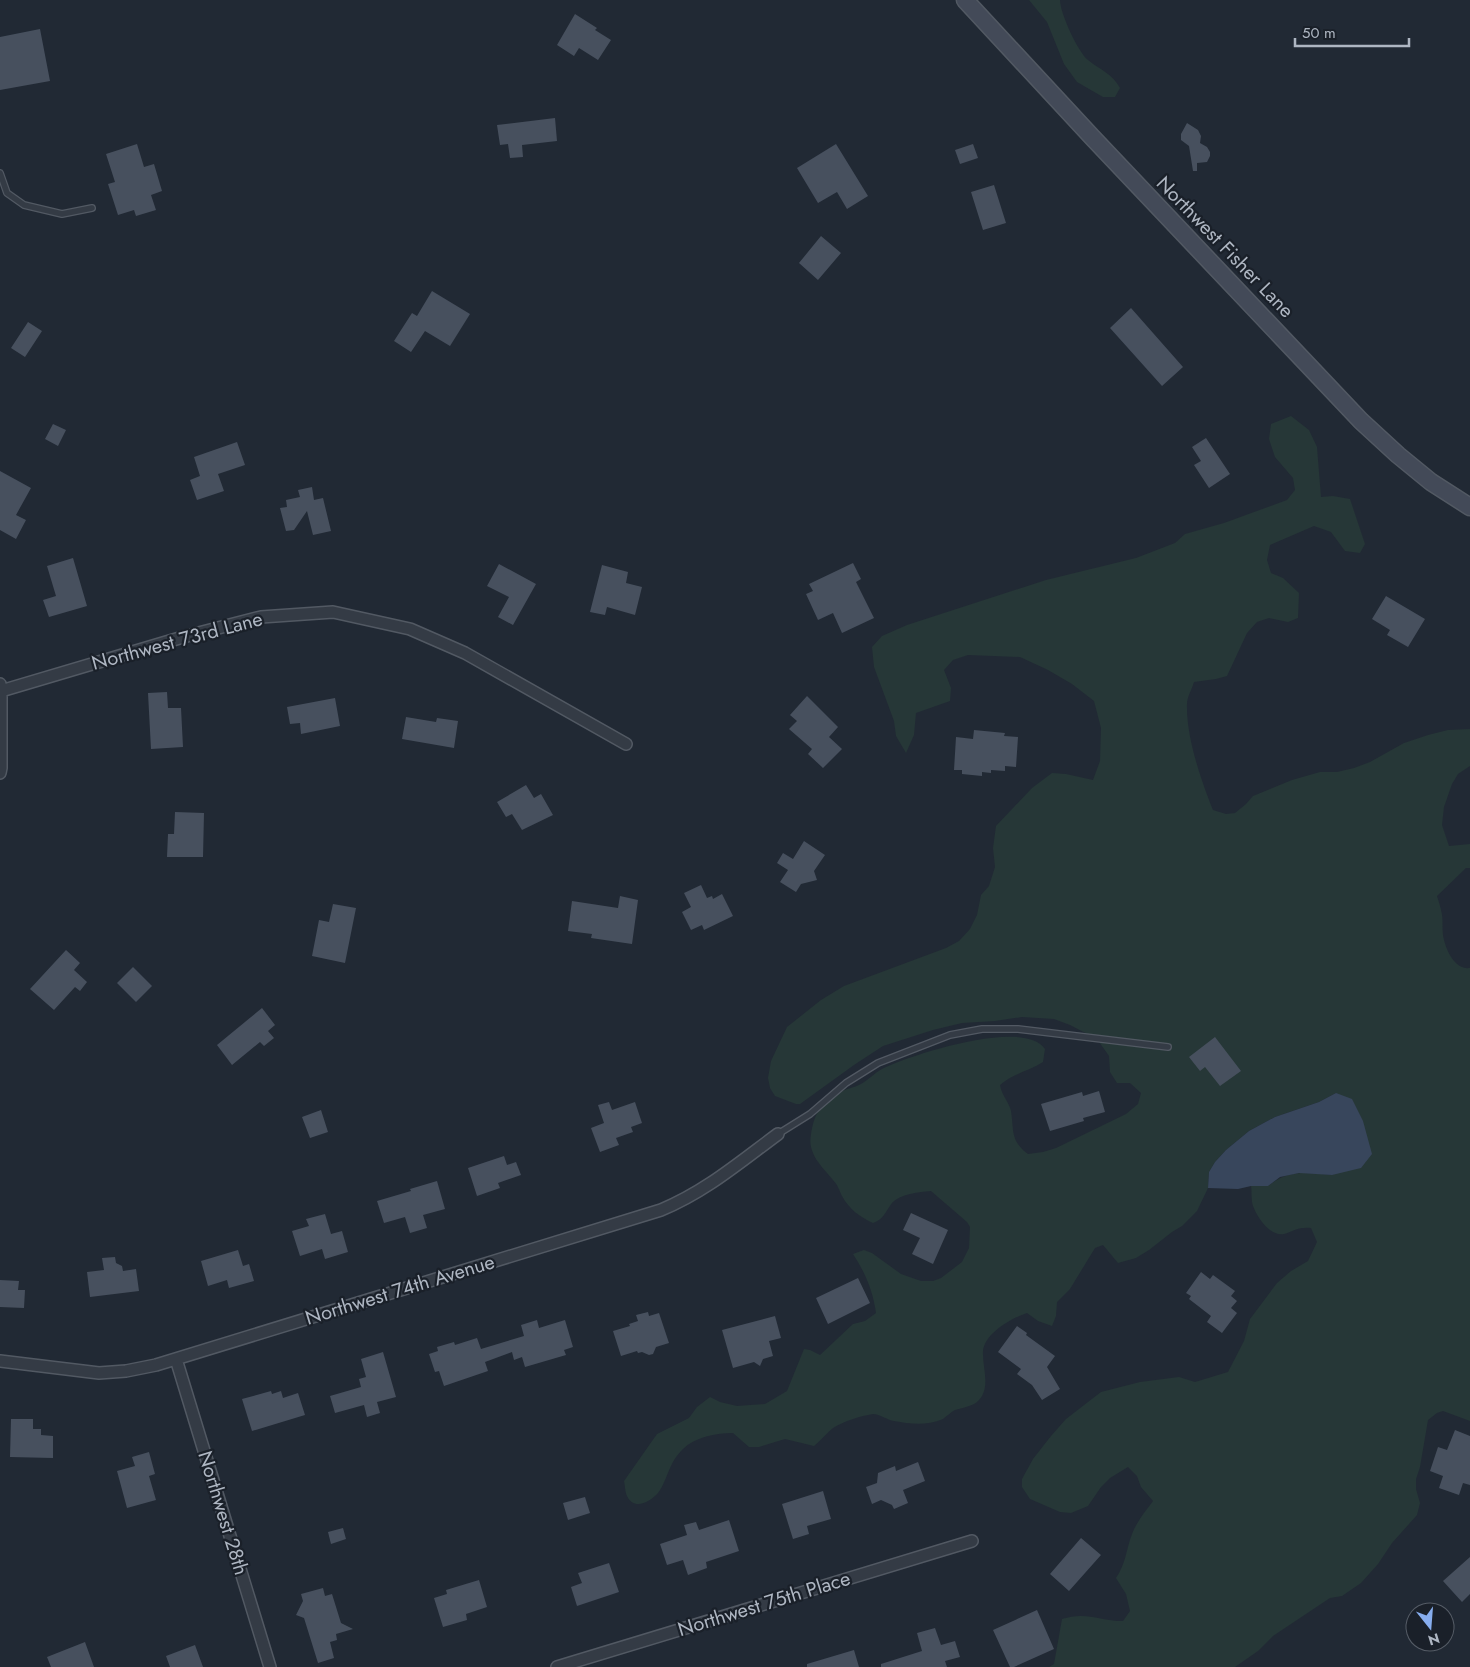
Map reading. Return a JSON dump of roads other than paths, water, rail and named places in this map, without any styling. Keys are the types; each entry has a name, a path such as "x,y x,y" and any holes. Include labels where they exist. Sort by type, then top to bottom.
{"street":[{"name":"Northwest Fisher Lane","path":"965,0 1092,138 1361,420 1398,455 1431,482 1470,507"},
{"name":"Northwest 73rd Lane","path":"1,688 261,617 333,612 410,629 465,653 626,744"},
{"path":"0,773 1,688"},
{"name":"Northwest 74th Avenue","path":"0,1360 99,1373 126,1371 176,1358 661,1210 685,1200 713,1182 778,1134"},
{"name":"Northwest 28th","path":"176,1358 270,1667"},
{"name":"Northwest 75th Place","path":"557,1667 972,1541"}],"lane":[{"path":"0,173 7,193 24,204 62,214 92,208"},
{"path":"778,1134 810,1114 846,1083 878,1063 950,1036 982,1029 1018,1029 1168,1047"}],"water":[{"path":"1336,1093 1352,1099 1363,1121 1372,1154 1361,1168 1332,1175 1299,1173 1280,1177 1268,1186 1251,1186 1238,1189 1208,1188 1209,1172 1215,1162 1249,1131 1275,1117 1319,1102"}]}
